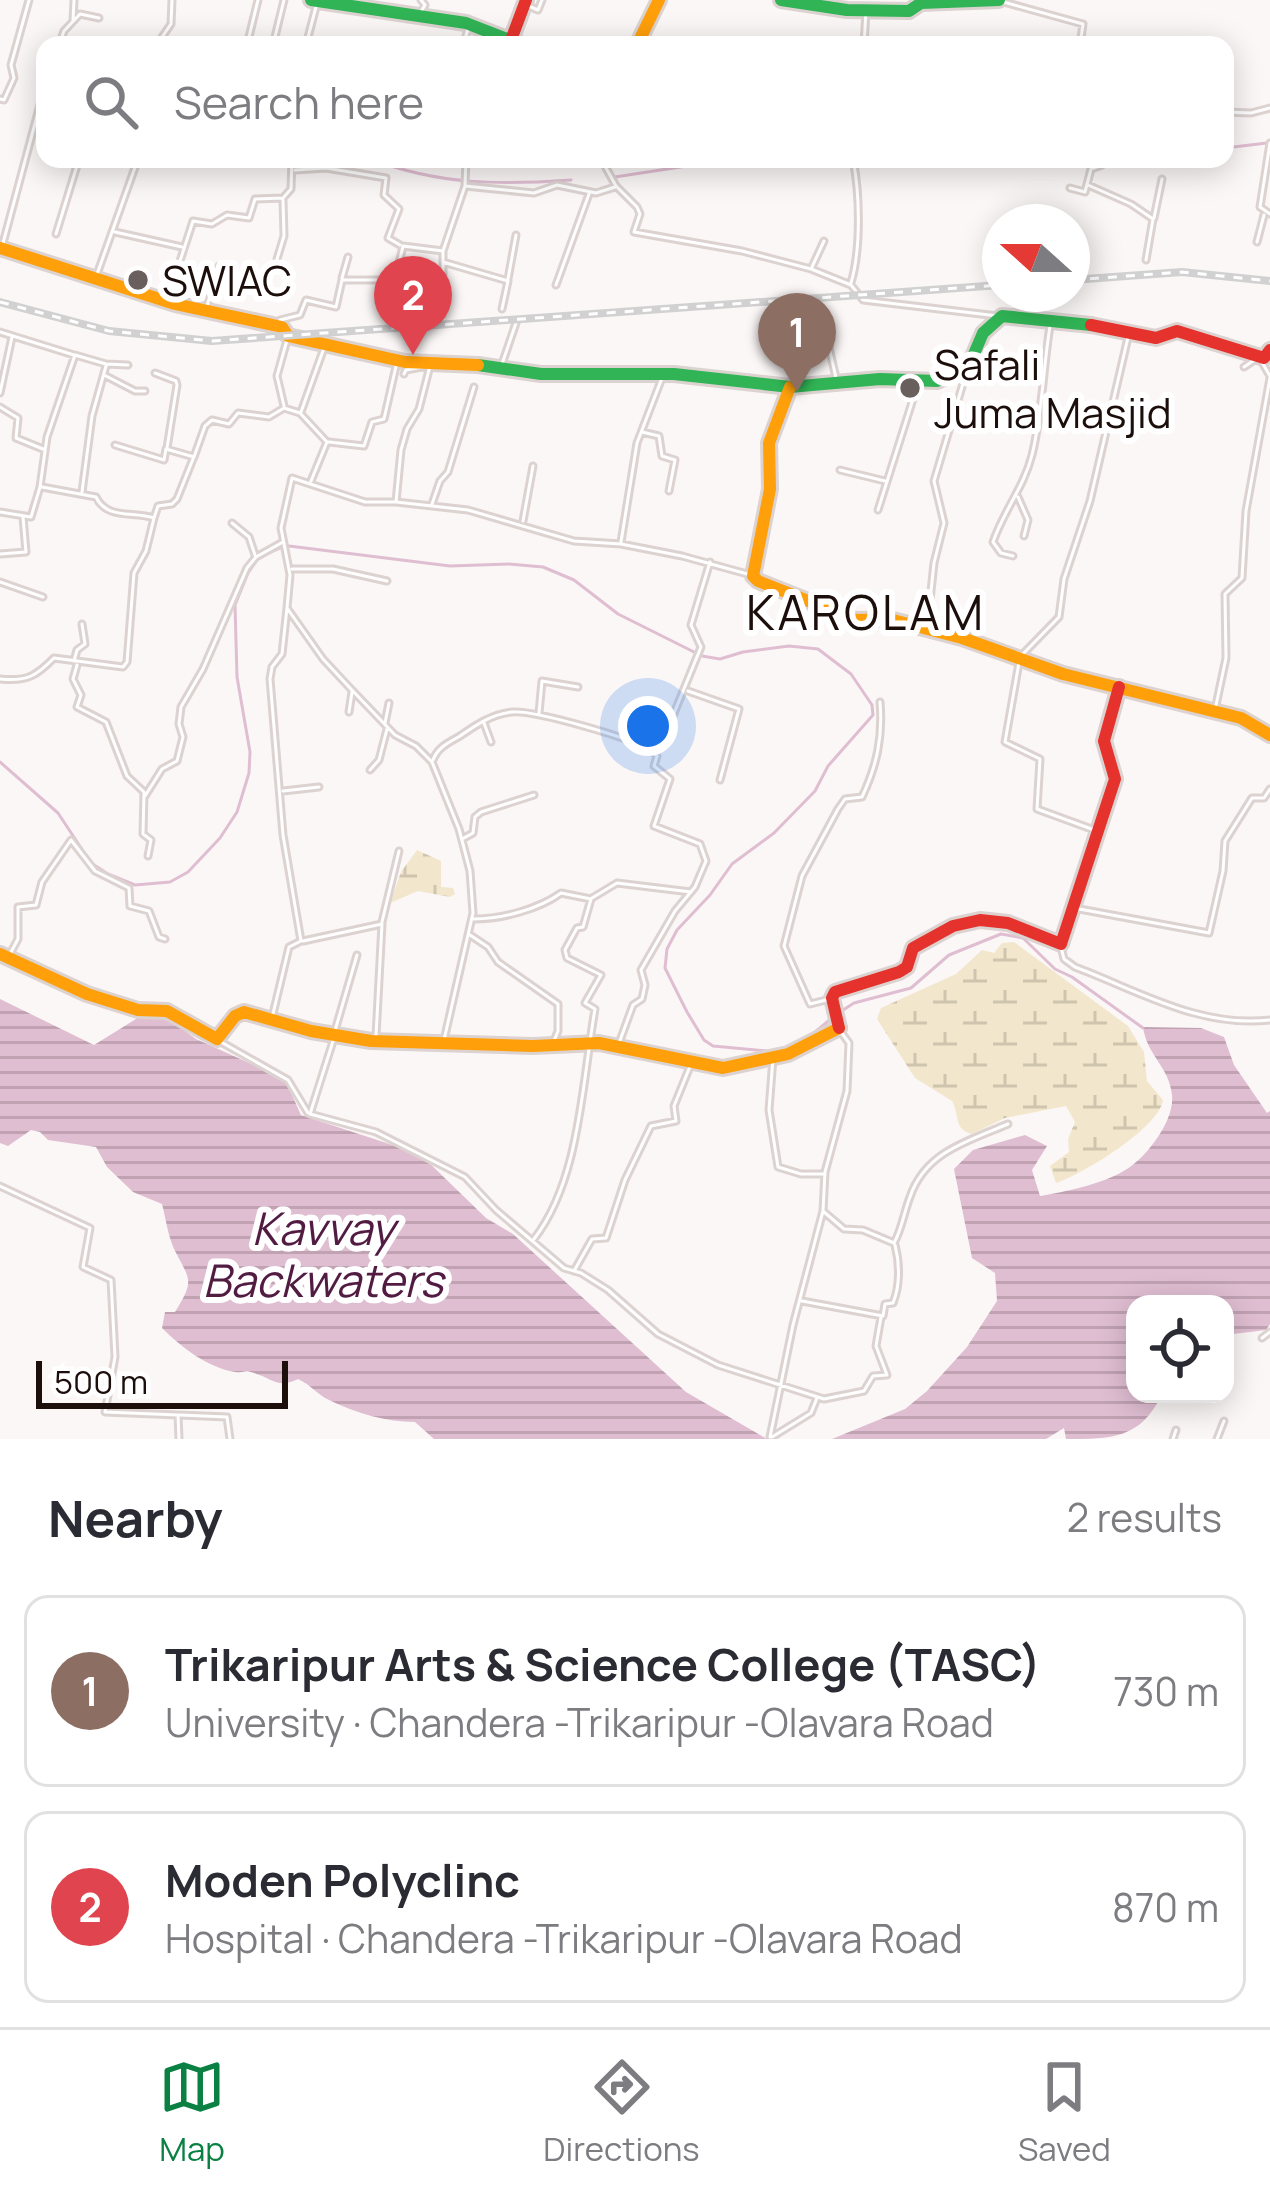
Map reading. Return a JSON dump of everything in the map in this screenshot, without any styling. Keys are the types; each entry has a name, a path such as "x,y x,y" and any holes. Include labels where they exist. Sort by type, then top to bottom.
{"main road":[{"path":"641,36 659,0"},
{"path":"781,0 847,10 877,5 909,10 921,3 999,0"},
{"path":"320,1 470,24 497,36"},
{"path":"513,36 525,2"},
{"path":"1,248 167,300 284,328 288,336 398,360 542,374 664,374 790,387 950,378 968,368 983,333 1002,316 1051,318 1156,338 1177,332 1264,353"},
{"path":"790,387 769,443 770,489 752,576 856,620 889,619 1063,674 1215,710 1270,735"},
{"path":"4,955 69,987 139,1010 167,1012 218,1039 238,1013 375,1042 587,1043 723,1068 772,1058 837,1014 838,990 904,969 913,948 970,918 997,920 1060,944 1115,779 1104,741 1119,687"}],"street":[{"path":"0,99 4,100 14,78 8,64 29,0"},
{"path":"72,23 74,0"},
{"path":"164,36 169,30 172,0"},
{"path":"249,36 258,0"},
{"path":"274,36 284,0"},
{"path":"418,17 425,5 421,0"},
{"path":"525,2 538,10 542,0"},
{"path":"999,0 1083,24 1081,36"},
{"path":"309,36 320,1"},
{"path":"867,36 877,5"},
{"path":"64,36 80,14 99,18"},
{"path":"466,36 470,24"},
{"path":"1234,112 1270,108"},
{"path":"1,248 36,119"},
{"path":"1258,242 1267,213 1260,207 1270,143"},
{"path":"56,234 76,168"},
{"path":"96,278 135,168"},
{"path":"277,259 284,236 283,198 291,189 293,170 326,168 386,178 384,195 399,209 388,238 403,246 443,251"},
{"path":"433,290 434,280 442,278 443,251 466,184 466,168"},
{"path":"608,168 616,186 637,206 640,214 634,232"},
{"path":"851,285 859,251 855,168"},
{"path":"1070,188 1085,192 1094,168"},
{"path":"1146,260 1162,179"},
{"path":"466,184 534,193 557,184 590,192 616,186"},
{"path":"1088,185 1154,220"},
{"path":"556,285 590,192"},
{"path":"167,300 196,219 212,224 226,215 249,218 255,199 283,198"},
{"path":"624,230 811,269 851,285 863,301 1002,316"},
{"path":"112,232 183,248"},
{"path":"502,309 516,235"},
{"path":"811,269 824,241"},
{"path":"392,316 403,246"},
{"path":"276,326 280,320 300,315 306,300 336,307 348,257"},
{"path":"443,262 508,281"},
{"path":"206,310 219,266"},
{"path":"342,280 395,280"},
{"path":"1013,556 1001,553 993,542 1031,458 1051,318"},
{"path":"500,368 516,323"},
{"path":"0,332 106,364 128,365"},
{"path":"1098,832 1037,809 1040,759 1005,742 1020,657 1057,621 1130,332"},
{"path":"13,335 0,404 18,418 16,438 45,450"},
{"path":"284,408 278,376 288,336"},
{"path":"300,413 326,343"},
{"path":"828,343 836,363 836,383"},
{"path":"1215,710 1226,658 1225,594 1242,578 1246,511 1270,378 1264,353 1244,367"},
{"path":"0,512 31,517 45,450 76,356"},
{"path":"284,408 300,413 327,442 364,446 372,422 384,419 398,360"},
{"path":"404,374 433,362"},
{"path":"396,502 401,450 433,362"},
{"path":"82,492 92,416 106,364"},
{"path":"927,631 934,563 944,523 934,481 968,368"},
{"path":"115,445 164,460 177,385 155,373"},
{"path":"621,544 640,432 664,374"},
{"path":"104,376 145,391"},
{"path":"878,510 914,397 915,380"},
{"path":"432,506 436,488 448,472 474,387"},
{"path":"0,679 44,672 54,658 123,667 134,573 146,551 158,506 177,499 205,426 212,420 229,424 238,413 269,418 284,408"},
{"path":"1260,422 1270,427"},
{"path":"640,432 659,436 662,456 675,460 669,491"},
{"path":"310,483 327,442"},
{"path":"166,449 194,457"},
{"path":"523,523 533,466"},
{"path":"840,470 886,481"},
{"path":"302,941 283,835 270,679 282,654 290,569 281,529 292,478 365,502 450,506 574,541 621,544 710,562 752,576"},
{"path":"40,487 82,492 96,496 100,506 114,513 154,518"},
{"path":"1018,495 1028,520 1024,536"},
{"path":"0,554 26,552 23,517"},
{"path":"232,523 249,537 256,557"},
{"path":"148,856 151,840 142,826 145,796 162,769 177,761 183,737 181,707 203,669 235,590 256,557 284,542"},
{"path":"650,750 657,736 666,733 701,644 692,632 693,611 710,562"},
{"path":"290,569 333,569 387,581"},
{"path":"0,582 43,597"},
{"path":"287,608 352,691 386,726 432,762 462,839 470,871 472,919 444,1042"},
{"path":"82,624 85,644 77,650 74,679 81,695 77,707 106,722 127,776 145,796"},
{"path":"539,715 542,681 578,687"},
{"path":"686,690 739,709 720,780"},
{"path":"349,712 352,691"},
{"path":"817,1397 811,1413 770,1437 823,1211 825,1174 847,1091 849,1043 837,1014 810,1004 784,946 811,858 845,800 862,796 868,783 882,735 880,702"},
{"path":"370,770 379,760 389,703"},
{"path":"432,762 437,750 484,721 511,712 632,740 657,756 654,766 670,779 654,826 700,844 706,855 692,892 641,970 646,985 642,999 633,1005 618,1048"},
{"path":"484,721 491,742"},
{"path":"281,791 319,788"},
{"path":"1072,908 1209,933 1225,841 1252,798 1264,798 1270,789"},
{"path":"462,839 473,833 475,817 481,812 534,795"},
{"path":"4,955 18,939 16,909 36,905 42,882 71,840 95,871 129,888 130,906 149,911 159,937 165,939"},
{"path":"375,1042 382,924 399,850"},
{"path":"532,1240 565,1187 595,1010 585,1003 601,975 567,958 565,950 577,928 583,927 598,891 617,883 692,892"},
{"path":"472,919 523,912 548,904 562,893 591,899"},
{"path":"272,1019 290,946 382,924"},
{"path":"469,934 488,947 498,962 558,1004 558,1031 552,1046"},
{"path":"1060,944 1064,959 1117,987 1223,1022 1270,1021"},
{"path":"310,1114 357,955"},
{"path":"218,1039 288,1080 310,1114 376,1132 465,1177 532,1240 574,1273 608,1290 658,1334 732,1372 828,1400 861,1393 873,1376 887,1375 876,1346 885,1304 896,1299 894,1243 910,1195 927,1164 1008,1124"},
{"path":"772,1058 769,1110 778,1167 825,1174"},
{"path":"574,1273 592,1239 606,1238 651,1126 676,1121 674,1106 691,1062"},
{"path":"0,1186 90,1228 82,1267 111,1280 115,1357 105,1412 227,1417 230,1439"},
{"path":"823,1211 844,1229 863,1229 894,1243"},
{"path":"801,1300 881,1317"},
{"path":"1262,1338 1270,1332"},
{"path":"178,1415 179,1439"},
{"path":"1217,1439 1224,1421"},
{"path":"1173,1439 1176,1430"}],"green space":[{"path":"417,850 441,861 441,887 453,888 455,894 418,891 390,903 401,872"},
{"path":"1014,942 1128,1026 1144,1052 1147,1081 1163,1100 1135,1136 1056,1183 1050,1166 1069,1152 1075,1122 1066,1106 1005,1118 972,1134 966,1132 952,1101 915,1078 877,1019 881,1008 956,974 982,950 994,953 1002,943"}],"water":[{"name":"Kavvay Backwaters","path":"0,999 94,1045 144,1014 173,1022 196,1039 278,1076 301,1115 420,1154 486,1218 513,1234 686,1392 767,1439 434,1439 415,1422 350,1409 298,1379 280,1383 205,1361 162,1328 165,1312 175,1312 188,1280 162,1204 133,1192 107,1167 96,1147 48,1140 31,1130 8,1146 0,1143"},
{"path":"1143,1027 1201,1028 1224,1037 1234,1065 1270,1111 1270,1324 1266,1330 1234,1334 1234,1295 1126,1295 1126,1403 1157,1403 1134,1428 1097,1438 1066,1439 1064,1428 1046,1439 832,1439 905,1409 927,1391 967,1347 997,1301 995,1273 972,1258 954,1169 973,1150 1025,1135 1047,1146 1032,1170 1040,1196 1082,1187 1131,1166 1157,1139 1172,1105 1167,1076"}],"waterway":[{"path":"1234,147 1267,143"},
{"path":"396,168 470,181 571,180"},
{"path":"615,177 674,168"},
{"path":"289,546 450,566 543,567 574,580 618,614 702,656 720,659 789,646 818,649 851,674 872,705 873,715 828,766 815,791 774,833 732,864 677,930 667,949 665,968 704,1040 713,1046 778,1052 809,1037 832,1018"},
{"path":"0,762 58,813 91,863 108,874 135,885 170,882 188,872 237,812 249,773 237,677 235,605 259,557 282,547"},
{"path":"840,1012 854,1003 911,988 949,955 1001,934 1023,938 1055,969 1143,1028"}],"railway":[{"path":"1090,279 1182,272 1270,281"},
{"path":"0,302 109,331 212,341 982,286"}],"traffic: fast":[{"path":"311,0 466,23 499,36"},
{"path":"781,0 847,10 909,11 921,3 999,0"},
{"path":"478,365 541,374 674,374 790,387 880,379 937,381 968,368 983,333 1002,316 1091,325"}],"traffic: slow":[{"path":"641,36 659,0"},
{"path":"0,248 175,304 282,327 288,336 405,362 478,365"},
{"path":"790,387 769,443 770,489 753,576 758,581 856,620 889,619 962,638 1063,674 1241,718 1270,735"},
{"path":"0,954 87,994 138,1010 167,1011 217,1039 244,1012 311,1031 371,1041 599,1043 723,1068 788,1054 839,1028"}],"traffic: jam":[{"path":"512,36 526,0"},
{"path":"1091,325 1156,338 1177,331 1264,358 1270,350"},
{"path":"839,1028 832,998 835,992 899,972 907,967 913,948 953,926 980,920 1008,923 1061,944 1115,779 1104,741 1119,687"}],"place":[{"name":"SWIAC","path":"138,280"},
{"name":"Moden Polyclinc","path":"413,355"},
{"name":"Safali Juma Masjid","path":"910,388"},
{"name":"Trikaripur Arts & Science College (TASC)","path":"797,392"}],"district":[{"name":"KAROLAM","path":"866,611"}]}
